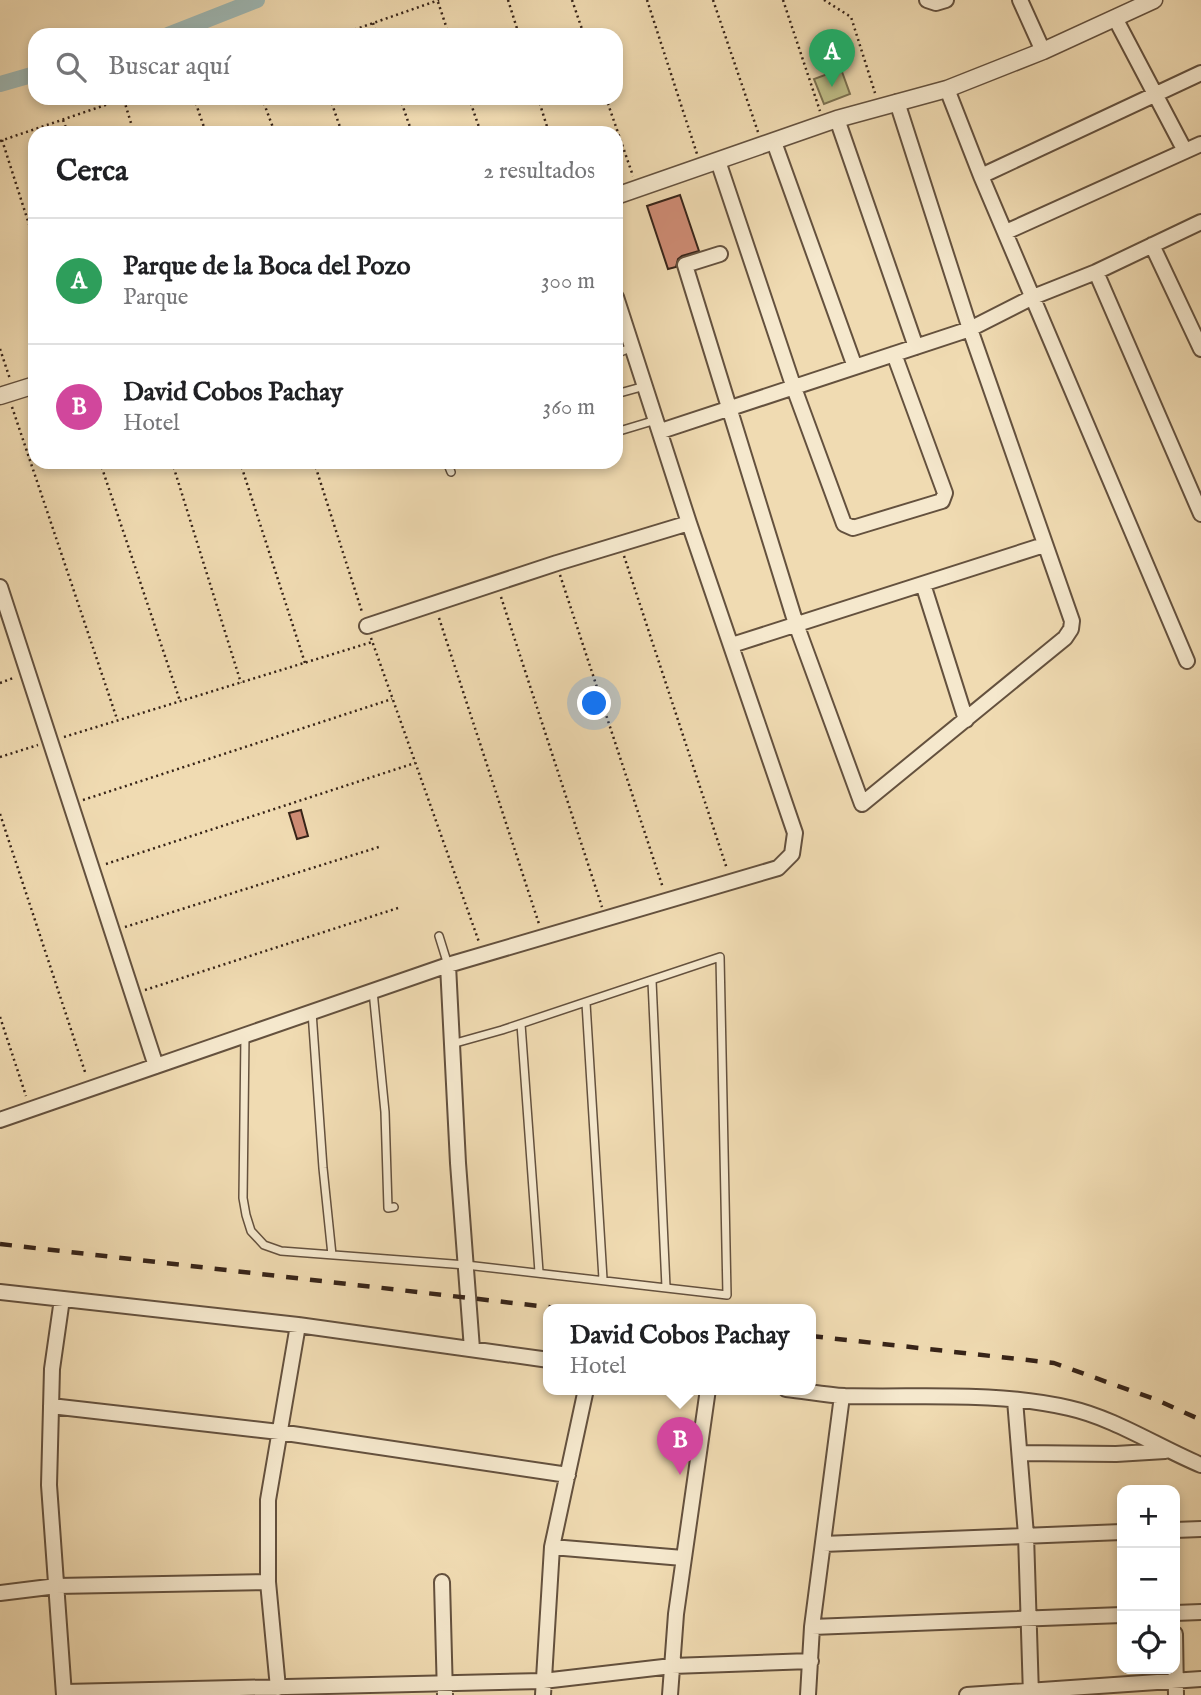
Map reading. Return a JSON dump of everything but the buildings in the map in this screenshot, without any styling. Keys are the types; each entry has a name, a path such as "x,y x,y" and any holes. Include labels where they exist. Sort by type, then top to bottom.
{"street":[{"path":"927,0 936,3 946,0"},
{"path":"1020,0 1043,51"},
{"path":"623,194 831,122 947,89 1043,51 1154,0"},
{"path":"1115,18 1185,150"},
{"path":"981,176 1201,73"},
{"path":"947,89 981,176 1187,661"},
{"path":"720,254 685,265 796,624 862,804 1065,638 1071,629 1072,621 970,329 897,102"},
{"path":"831,122 916,347"},
{"path":"768,144 855,368"},
{"path":"1006,232 1201,144"},
{"path":"718,161 794,388 844,524 848,527 853,528 942,501 945,493 894,354"},
{"path":"659,425 730,408 970,329 1033,296 1096,272 1201,222"},
{"path":"1152,245 1201,349"},
{"path":"1096,272 1197,495 1201,514"},
{"path":"0,1119 448,965 778,868 792,854 795,834 689,523 633,346 623,333"},
{"path":"7,394 28,387"},
{"path":"367,626 557,563 689,523"},
{"path":"732,646 1044,545"},
{"path":"923,584 966,720"},
{"path":"0,587 156,1066"},
{"path":"448,965 472,1349"},
{"path":"0,1292 298,1325 543,1359"},
{"path":"62,1299 52,1369 49,1485 64,1693 278,1688 335,1691 543,1688 672,1666 811,1661"},
{"path":"278,1688 268,1582 268,1500 298,1325"},
{"path":"816,1392 1015,1400 1071,1408 1201,1465"},
{"path":"543,1688 552,1547 585,1395"},
{"path":"670,1695 683,1559 707,1395"},
{"path":"808,1695 812,1627 842,1395"},
{"path":"1015,1400 1026,1535 1031,1692"},
{"path":"51,1406 279,1432 568,1475"},
{"path":"1021,1453 1115,1454 1166,1451"},
{"path":"1180,1530 1201,1529"},
{"path":"823,1544 1117,1532"},
{"path":"552,1547 683,1559"},
{"path":"0,1594 57,1586 268,1582"},
{"path":"442,1582 445,1689"},
{"path":"1180,1613 1201,1612"},
{"path":"812,1627 1117,1615"},
{"path":"967,1695 1176,1688 1201,1679"}],"lane":[{"path":"623,351 633,346"},
{"path":"623,392 646,385"},
{"path":"623,431 659,425"},
{"path":"439,936 448,965"},
{"path":"245,1035 243,1198 251,1231 264,1245 281,1251 539,1272 727,1295 720,957 586,1003 452,1044"},
{"path":"652,981 666,1287"},
{"path":"373,991 385,1112 388,1208 394,1207"},
{"path":"586,1003 603,1279"},
{"path":"312,1012 332,1255"},
{"path":"521,1024 539,1272"}],"path":[{"path":"359,28 439,0 447,28"},
{"path":"508,0 517,28"},
{"path":"572,0 582,28"},
{"path":"647,0 702,167"},
{"path":"713,0 768,144"},
{"path":"783,0 831,122"},
{"path":"824,0 851,17 879,107"},
{"path":"373,23 375,28"},
{"path":"45,126 105,105"},
{"path":"127,105 132,126"},
{"path":"196,105 204,126"},
{"path":"265,105 272,126"},
{"path":"332,105 340,126"},
{"path":"402,105 410,126"},
{"path":"471,105 479,126"},
{"path":"540,105 546,126"},
{"path":"608,105 616,126"},
{"path":"63,120 65,126"},
{"path":"28,132 1,141 28,222"},
{"path":"623,148 637,189"},
{"path":"0,349 7,394 28,456"},
{"path":"33,469 118,720"},
{"path":"102,469 180,701"},
{"path":"174,469 241,683"},
{"path":"242,469 304,663"},
{"path":"316,469 372,642 484,955"},
{"path":"620,544 732,882"},
{"path":"557,563 667,901"},
{"path":"497,584 606,919"},
{"path":"434,605 543,937"},
{"path":"0,757 372,642"},
{"path":"70,804 392,699"},
{"path":"92,869 415,763"},
{"path":"0,814 90,1088"},
{"path":"112,932 382,846"},
{"path":"132,994 401,907"},
{"path":"0,1017 30,1109"}],"shaded area":[{"path":"841,69 850,94 824,104 814,79"}],"waterway":[{"path":"186,28 257,0"},
{"path":"0,84 28,76"}],"railway":[{"path":"0,1244 543,1306"},
{"path":"816,1337 1054,1363 1157,1400 1201,1420"}],"place":[{"name":"Parque de la Boca del Pozo","path":"832,87"},
{"name":"David Cobos Pachay","path":"680,1475"}]}
